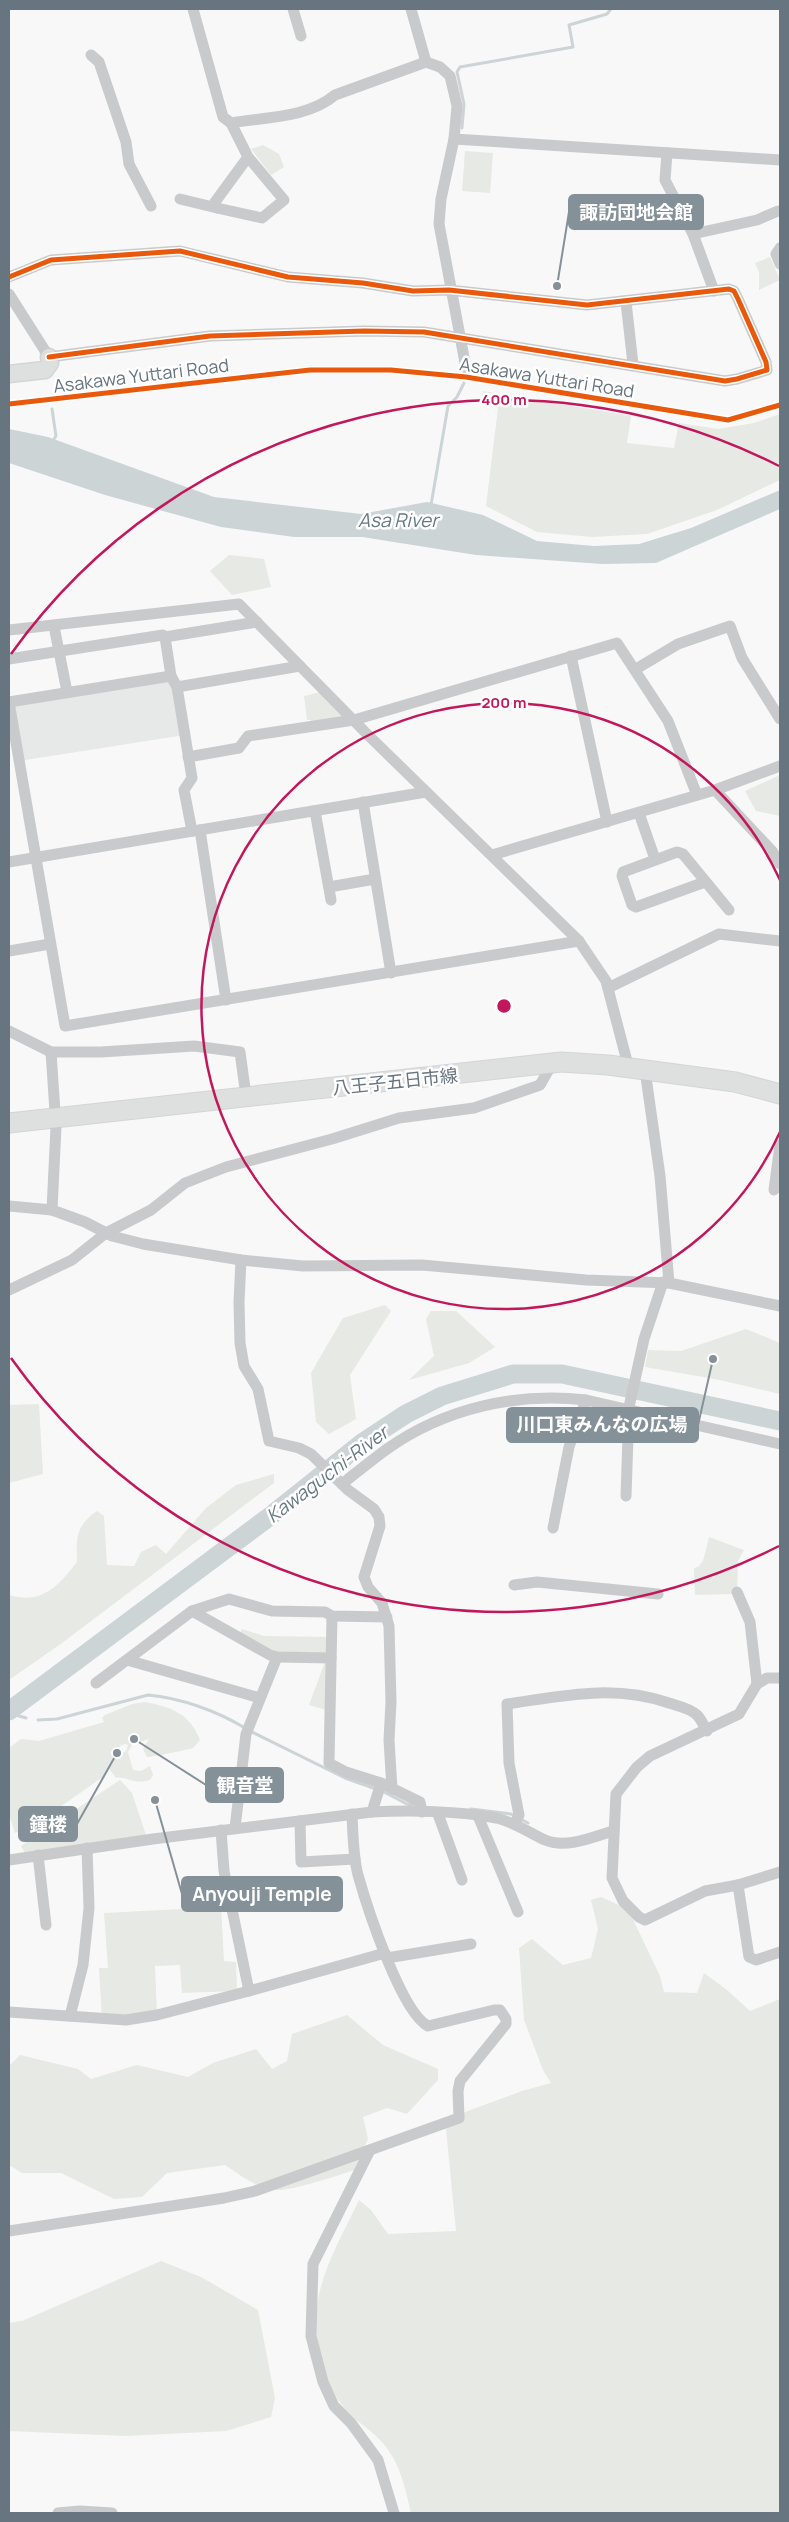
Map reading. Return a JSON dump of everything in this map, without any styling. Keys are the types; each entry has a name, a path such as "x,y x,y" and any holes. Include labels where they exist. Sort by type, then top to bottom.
{"main road":[{"name":"八王子五日市線","path":"9,1122 432,1077 548,1062 576,1062 637,1069 750,1085 780,1094"}],"street":[{"path":"180,199 262,218 284,200 248,156 231,123 223,117 194,9"},
{"path":"293,9 301,36"},
{"path":"411,9 426,62"},
{"path":"91,55 99,62 126,142 129,164 151,206"},
{"path":"231,123 311,110 326,103 335,95 426,62 440,67 450,76 455,88 457,106 454,139 441,198 439,224 449,290 466,368"},
{"path":"454,139 780,160"},
{"path":"667,153 665,180 693,234 714,291"},
{"path":"217,208 215,202 248,156"},
{"path":"693,234 757,220 778,211"},
{"path":"780,248 776,254 780,264"},
{"path":"9,277 51,260 180,251 288,277 363,283 413,291 449,290 587,305 714,291 734,291 766,362 767,370 724,381 633,364 424,332 364,331 210,336 49,357"},
{"path":"9,294 49,357 50,363 45,370 9,374"},
{"path":"626,302 633,364"},
{"path":"9,630 240,604 426,792 579,941 600,970 637,1069 661,1186 666,1283 644,1339 629,1408 626,1496"},
{"path":"9,659 257,622"},
{"path":"54,626 67,692"},
{"path":"636,670 678,644 730,626 742,658 780,719"},
{"path":"165,637 171,676 177,687 192,778 184,790 196,830 226,1000"},
{"path":"188,756 239,748 248,736 354,720 617,643 668,721 697,795"},
{"path":"571,656 607,822"},
{"path":"177,687 300,666"},
{"path":"171,676 9,702 65,1026 579,941"},
{"path":"492,855 715,790 780,766"},
{"path":"715,790 772,851 780,864"},
{"path":"9,862 426,792"},
{"path":"363,802 391,973"},
{"path":"315,810 331,900"},
{"path":"639,813 655,859"},
{"path":"705,882 636,907 632,905 622,876 623,872 677,852 683,854 729,910"},
{"path":"329,886 376,879"},
{"path":"608,988 719,934 780,941"},
{"path":"9,951 50,944"},
{"path":"9,1031 51,1052 101,1052 194,1046 240,1052 246,1096"},
{"path":"51,1052 55,1118 52,1210"},
{"path":"9,1290 72,1260 106,1233 150,1210 185,1183 226,1167 332,1139 399,1118 474,1108 540,1085 548,1071 548,1062"},
{"path":"774,1190 780,1145"},
{"path":"9,1206 52,1210 85,1222 106,1233 172,1251 241,1260 303,1266 422,1264 586,1280 666,1283 780,1306"},
{"path":"241,1260 238,1302 240,1343 244,1366 258,1389 269,1441 299,1448 314,1457 374,1509 379,1517 380,1526 364,1577 368,1587 382,1603 387,1617 390,1643 391,1702 389,1740 392,1788"},
{"path":"341,1482 406,1437 459,1412 493,1403 526,1399 565,1398 586,1400 629,1408 780,1444"},
{"path":"553,1528 569,1447 586,1400"},
{"path":"514,1585 537,1582 658,1594"},
{"path":"737,1592 750,1622 757,1684"},
{"path":"96,1683 192,1611 229,1599 272,1611 325,1612 332,1616 387,1617"},
{"path":"192,1611 225,1631 278,1657 331,1658"},
{"path":"332,1616 329,1763 379,1788 392,1788 420,1802 422,1812"},
{"path":"235,1828 248,1729 278,1657"},
{"path":"127,1660 260,1698"},
{"path":"780,1678 767,1678 757,1684 739,1714 707,1731 650,1756 637,1767 616,1794 611,1870 614,1886 623,1901 639,1917 645,1920 706,1891 738,1885 780,1872"},
{"path":"516,1820 509,1762 507,1704 581,1694 619,1692 649,1696 686,1708 696,1715 707,1731"},
{"path":"372,1812 379,1788"},
{"path":"9,1860 235,1828 372,1812 422,1812 516,1820 545,1840 556,1842 569,1842 613,1832"},
{"path":"9,2231 224,2198 255,2191 459,2118 458,2091 460,2081 506,2024 504,2014 494,2010 428,2026 423,2023 399,1989 358,1875 352,1814"},
{"path":"438,1814 462,1880"},
{"path":"478,1816 518,1912"},
{"path":"300,1821 301,1862 355,1859"},
{"path":"221,1830 224,1871 249,1991"},
{"path":"70,2016 83,1965 89,1908 87,1848"},
{"path":"38,1855 46,1925"},
{"path":"738,1885 749,1957 756,1960 780,1952"},
{"path":"9,2012 126,2020 157,2014 386,1956 471,1944"},
{"path":"370,2150 313,2264 311,2336 314,2355 334,2406 351,2423 378,2460 394,2513"},
{"path":"58,2513 80,2511 112,2513"}],"shaded area":[{"path":"263,145 279,154 284,167 271,175 251,149"},
{"path":"465,151 493,153 490,193 462,191"},
{"path":"770,257 780,280 759,290 759,272 755,263"},
{"path":"483,391 631,416 627,443 674,448 679,423 718,429 754,423 780,414 780,480 717,510 647,534 592,537 537,532 486,506 498,408 482,397"},
{"path":"229,555 264,559 271,587 232,595 210,571"},
{"path":"171,676 185,735 19,761 9,702"},
{"path":"325,691 354,720 312,726 311,720 307,720 304,696"},
{"path":"780,775 780,816 756,811 745,791"},
{"path":"385,1305 391,1311 350,1375 356,1419 329,1434 316,1422 311,1373 343,1318"},
{"path":"431,1311 456,1311 495,1347 469,1363 409,1380 434,1356 426,1319"},
{"path":"746,1329 780,1343 780,1394 715,1379 645,1367 648,1350 681,1351"},
{"path":"39,1404 43,1474 9,1483 9,1405"},
{"path":"274,1474 274,1483 62,1643 9,1680 9,1595 31,1597 40,1595 56,1586 77,1562 77,1539 81,1527 90,1516 97,1511 104,1516 107,1565 134,1566 141,1552 156,1545 166,1554 206,1508 236,1485"},
{"path":"709,1537 744,1550 738,1561 737,1591 733,1594 695,1595 694,1568 698,1567 703,1561"},
{"path":"242,1629 264,1636 332,1637 330,1711 309,1705 326,1659 277,1657 238,1638"},
{"path":"145,1702 172,1709 191,1724 200,1740 193,1748 147,1757 143,1749 149,1739 140,1742 136,1733 133,1735 132,1745 128,1752 133,1770 141,1771 150,1766 153,1775 150,1780 139,1782 116,1778 108,1767 103,1777 31,1827 15,1833 9,1815 9,1748 21,1739 39,1741 104,1722 102,1718 105,1715 132,1704","holes":["125,1744 128,1745 126,1751 117,1756 114,1755 113,1750"]},
{"path":"120,1780 132,1793 146,1835 25,1853 21,1846"},
{"path":"601,1897 628,1909 660,1976 664,1992 697,1993 704,1973 727,1990 750,2011 780,1999 780,2513 411,2513 401,2475 387,2448 373,2433 353,2417 339,2401 325,2373 317,2342 316,2326 319,2295 326,2270 359,2200 371,2210 388,2234 456,2231 446,2129 465,2112 522,2091 551,2083 543,2070 524,2020 519,1948 532,1939 563,1965 591,1958 598,1929 591,1900"},
{"path":"221,1907 224,1961 236,1962 237,1991 182,1993 180,1965 155,1966 157,2015 102,2019 99,1968 108,1968 104,1913"},
{"path":"347,2015 383,2045 438,2069 438,2080 407,2114 387,2108 363,2117 368,2139 354,2170 302,2186 274,2190 254,2184 225,2165 167,2173 142,2197 114,2199 61,2173 22,2173 9,2165 9,2066 20,2055 78,2069 91,2079 137,2065 188,2077 213,2063 256,2049 272,2069 287,2061 292,2034"},
{"path":"161,2261 201,2277 258,2310 275,2398 271,2417 226,2431 126,2436 9,2431 9,2323 22,2321"}],"water":[{"name":"Asa River","path":"9,429 48,437 214,497 361,514 427,502 483,515 537,541 594,546 639,544 691,528 780,490 780,509 656,563 602,564 476,555 362,537 294,537 221,527 105,495 9,463"}],"waterway":[{"path":"462,128 464,104 457,72 460,67 573,47 569,25 607,14 611,9"},
{"name":"Asa River","path":"431,505 448,406 457,397 464,383"},
{"path":"52,409 56,436 52,442"},
{"name":"Kawaguchi-River","path":"9,1711 273,1514 362,1443 406,1414 442,1396 513,1374 562,1374 780,1421"},
{"path":"38,1720 57,1719 148,1695 198,1706 223,1716 245,1728"},
{"path":"9,1713 26,1718"},
{"path":"250,1731 345,1778 376,1789"},
{"path":"382,1791 407,1804 413,1805"},
{"path":"471,1809 511,1814 528,1823"}],"cycle path":[{"path":"9,277 51,260 180,251 288,277 363,283 413,291 449,290 587,305 729,289 734,291 738,299 766,362 767,370 725,381 424,332 364,331 210,336 49,357"},
{"name":"Asakawa Yuttari Road","path":"9,404 310,370 391,370 466,377 728,420 780,405"}],"place":[{"name":"諏訪団地会館","path":"557,286"},
{"name":"川口東みんなの広場","path":"713,1359"},
{"name":"観音堂","path":"134,1739"},
{"name":"鐘楼","path":"117,1753"},
{"name":"Anyouji Temple","path":"155,1800"}]}
